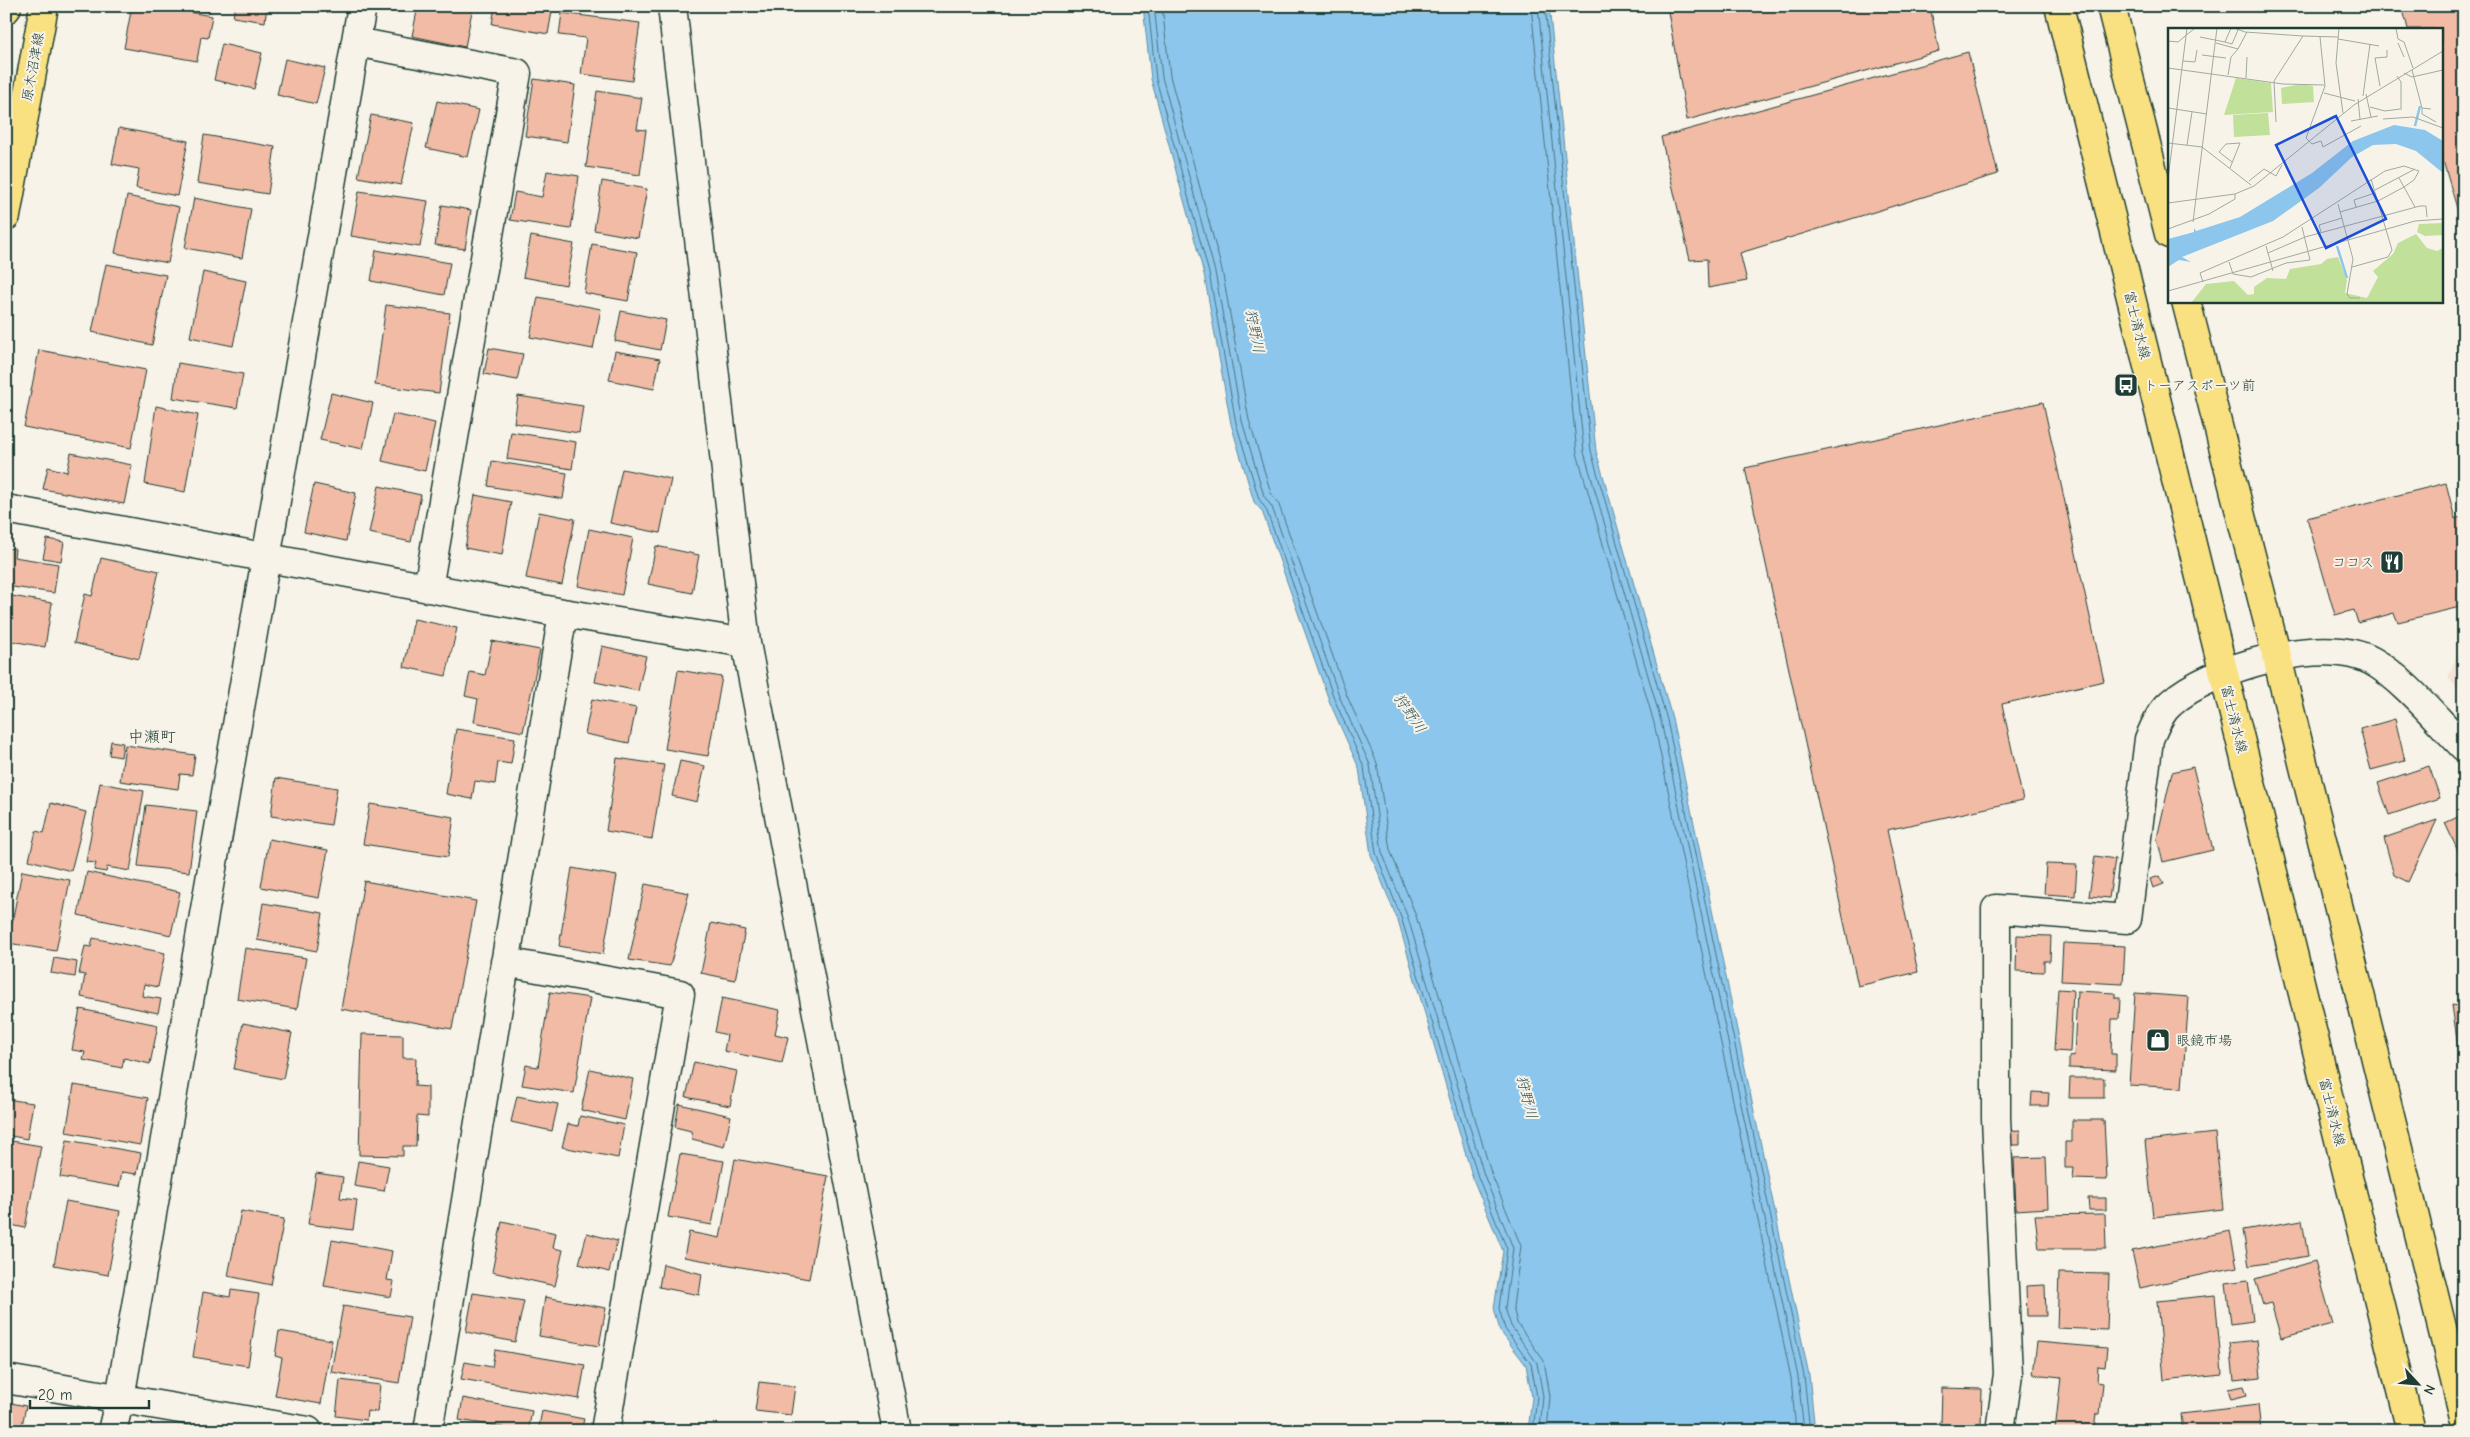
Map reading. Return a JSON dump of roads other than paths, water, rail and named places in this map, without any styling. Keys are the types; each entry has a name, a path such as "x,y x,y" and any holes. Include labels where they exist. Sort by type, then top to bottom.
{"main road":[{"name":"原木沼津線","path":"6,216 44,6"},
{"name":"富士清水線","path":"2059,6 2410,1431"},
{"path":"2111,6 2168,230"},
{"path":"2186,302 2277,657 2464,1417"}],"street":[{"path":"112,1431 120,1398 362,6"},
{"path":"672,6 746,643 897,1431"},
{"path":"356,42 518,72 428,588"},
{"path":"6,509 265,559 563,613 746,643"},
{"path":"428,1431 563,613"},
{"path":"2000,1431 2008,1374 1996,1118 1996,909 2127,919 2149,739 2157,720 2170,704 2223,672 2277,657 2325,650 2350,652 2372,661 2401,684 2464,747"},
{"path":"505,962 680,994 605,1431"},
{"path":"6,1379 308,1431"}],"water":[{"name":"狩野川","path":"1143,6 1549,6 1596,451 1672,718 1809,1375 1815,1431 1528,1431 1532,1397 1526,1365 1500,1331 1494,1308 1503,1251 1473,1179 1398,921 1371,855 1359,768 1330,703 1262,511 1254,502 1231,424 1204,274 1151,79"}],"place":[{"name":"トーアスポーツ前","path":"2126,385"},
{"name":"ココス","path":"2392,562"},
{"name":"眼鏡市場","path":"2158,1040"}],"district":[{"name":"中瀬町","path":"152,737"}]}
